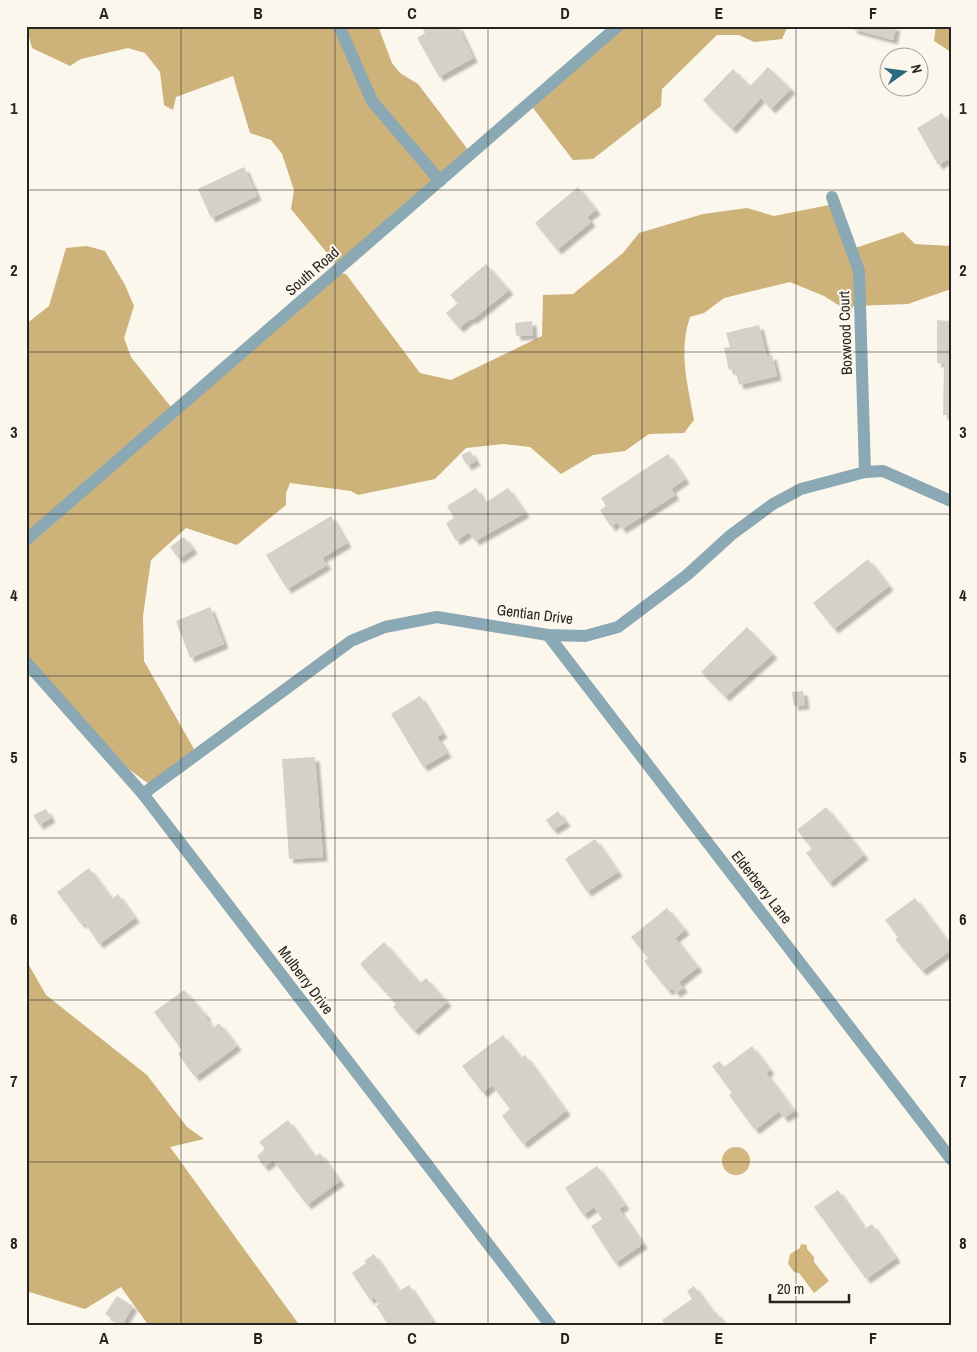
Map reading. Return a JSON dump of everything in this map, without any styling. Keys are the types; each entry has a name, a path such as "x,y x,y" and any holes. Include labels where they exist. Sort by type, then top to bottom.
{"street":[{"path":"339,26 372,101 440,181"},
{"name":"South Road","path":"26,540 618,26"},
{"name":"Boxwood Court","path":"832,198 859,271 865,472"},
{"name":"Gentian Drive","path":"143,794 351,641 385,627 436,617 548,635 585,636 618,627 687,575 731,535 773,504 801,489 865,472 882,472 951,501"},
{"name":"Elderberry Lane","path":"548,635 951,1159"},
{"name":"Mulberry Drive","path":"26,662 143,794 552,1326"}],"shaded area":[{"path":"26,26 378,26 392,63 400,73 418,84 472,155 344,269 332,259 291,209 294,190 282,154 271,140 250,133 233,76 176,97 173,110 164,105 160,72 145,53 128,48 81,59 70,66 32,48"},
{"path":"620,26 788,26 782,39 754,42 739,35 717,35 662,89 661,106 593,159 573,160 533,108 535,101"},
{"path":"936,26 951,26 951,52 934,41"},
{"path":"829,205 849,250 903,232 915,244 951,246 951,289 908,304 853,306 851,313 824,296 790,282 724,298 704,313 690,317 686,330 685,368 694,420 684,433 649,434 625,451 593,455 561,474 530,447 504,444 466,448 435,479 358,495 351,491 290,483 286,493 286,505 237,545 186,528 151,560 143,616 144,661 194,749 183,761 151,785 99,742 26,657 26,324 49,306 66,248 87,246 105,251 125,285 134,306 124,338 131,357 175,412 338,273 346,274 420,373 451,380 542,336 543,295 573,294 623,253 639,233 703,214 747,208 774,216"},
{"path":"26,960 46,995 147,1075 187,1127 204,1139 170,1147 300,1326 149,1326 121,1287 85,1309 26,1291"},
{"path":"736,1147 746,1151 750,1161 746,1171 736,1175 726,1171 722,1161 726,1151"},
{"path":"801,1244 807,1245 807,1249 814,1257 814,1262 829,1281 814,1293 799,1273 794,1272 788,1264 790,1254 800,1248"}],"building":[{"path":"421,26 458,26 473,58 439,77 417,38 425,33"},
{"path":"853,26 896,26 893,40 852,29"},
{"path":"768,67 791,89 771,109 761,98 732,129 703,100 733,69 750,86"},
{"path":"942,113 951,127 951,165 948,159 938,165 917,128"},
{"path":"244,167 257,196 211,218 198,189"},
{"path":"578,187 596,210 587,217 591,222 557,250 535,223"},
{"path":"486,264 509,290 459,328 446,313 458,303 450,295"},
{"path":"937,320 951,321 951,415 943,415 944,364 937,363"},
{"path":"532,321 533,335 516,336 515,323"},
{"path":"759,325 767,357 772,355 777,376 739,385 735,369 729,370 724,348 730,347 726,333"},
{"path":"470,451 476,461 467,466 461,455"},
{"path":"668,454 685,479 671,489 675,495 622,529 617,522 611,527 600,510 606,506 601,498"},
{"path":"476,488 485,503 508,488 525,513 475,541 469,532 456,541 446,523 454,518 447,506"},
{"path":"331,516 347,543 322,558 327,565 287,589 266,555"},
{"path":"184,537 193,549 179,559 170,547"},
{"path":"868,559 889,586 834,629 813,603"},
{"path":"210,607 224,644 190,658 176,621"},
{"path":"747,627 773,654 725,697 701,672"},
{"path":"803,691 805,705 794,706 792,692"},
{"path":"420,696 443,734 437,737 447,753 423,767 391,714"},
{"path":"315,757 323,857 289,859 282,759"},
{"path":"826,807 864,855 829,883 806,853 812,849 797,830"},
{"path":"46,809 51,818 39,825 33,815"},
{"path":"558,811 566,822 553,830 546,820"},
{"path":"595,839 618,872 587,892 565,859"},
{"path":"89,868 112,899 118,894 135,918 99,944 84,922 81,924 57,892"},
{"path":"915,898 951,946 951,950 922,971 895,939 898,937 885,920"},
{"path":"667,908 685,930 675,938 698,967 679,982 683,988 676,993 672,988 668,991 644,961 648,958 631,937"},
{"path":"384,942 420,983 426,978 447,1002 414,1031 393,1007 396,1004 360,964"},
{"path":"184,990 207,1016 205,1017 213,1028 219,1023 237,1046 195,1077 178,1054 182,1050 154,1012"},
{"path":"503,1035 521,1058 525,1055 566,1111 523,1144 502,1116 510,1109 492,1085 483,1093 462,1066"},
{"path":"752,1046 770,1070 766,1073 794,1111 784,1118 779,1111 755,1130 729,1095 732,1093 712,1066 719,1061 724,1067"},
{"path":"288,1120 315,1157 320,1153 340,1181 307,1205 273,1160 264,1167 257,1156 265,1149 259,1142"},
{"path":"597,1166 625,1205 619,1209 643,1244 615,1263 591,1226 602,1219 594,1207 583,1215 565,1188"},
{"path":"838,1190 865,1229 872,1224 896,1258 866,1279 814,1207"},
{"path":"374,1254 399,1291 409,1285 433,1321 426,1326 389,1326 376,1306 379,1304 374,1297 370,1300 352,1273 366,1263 364,1261"},
{"path":"694,1286 726,1326 666,1326 662,1320 692,1299 687,1291"},
{"path":"117,1296 133,1306 122,1325 105,1314"}]}
